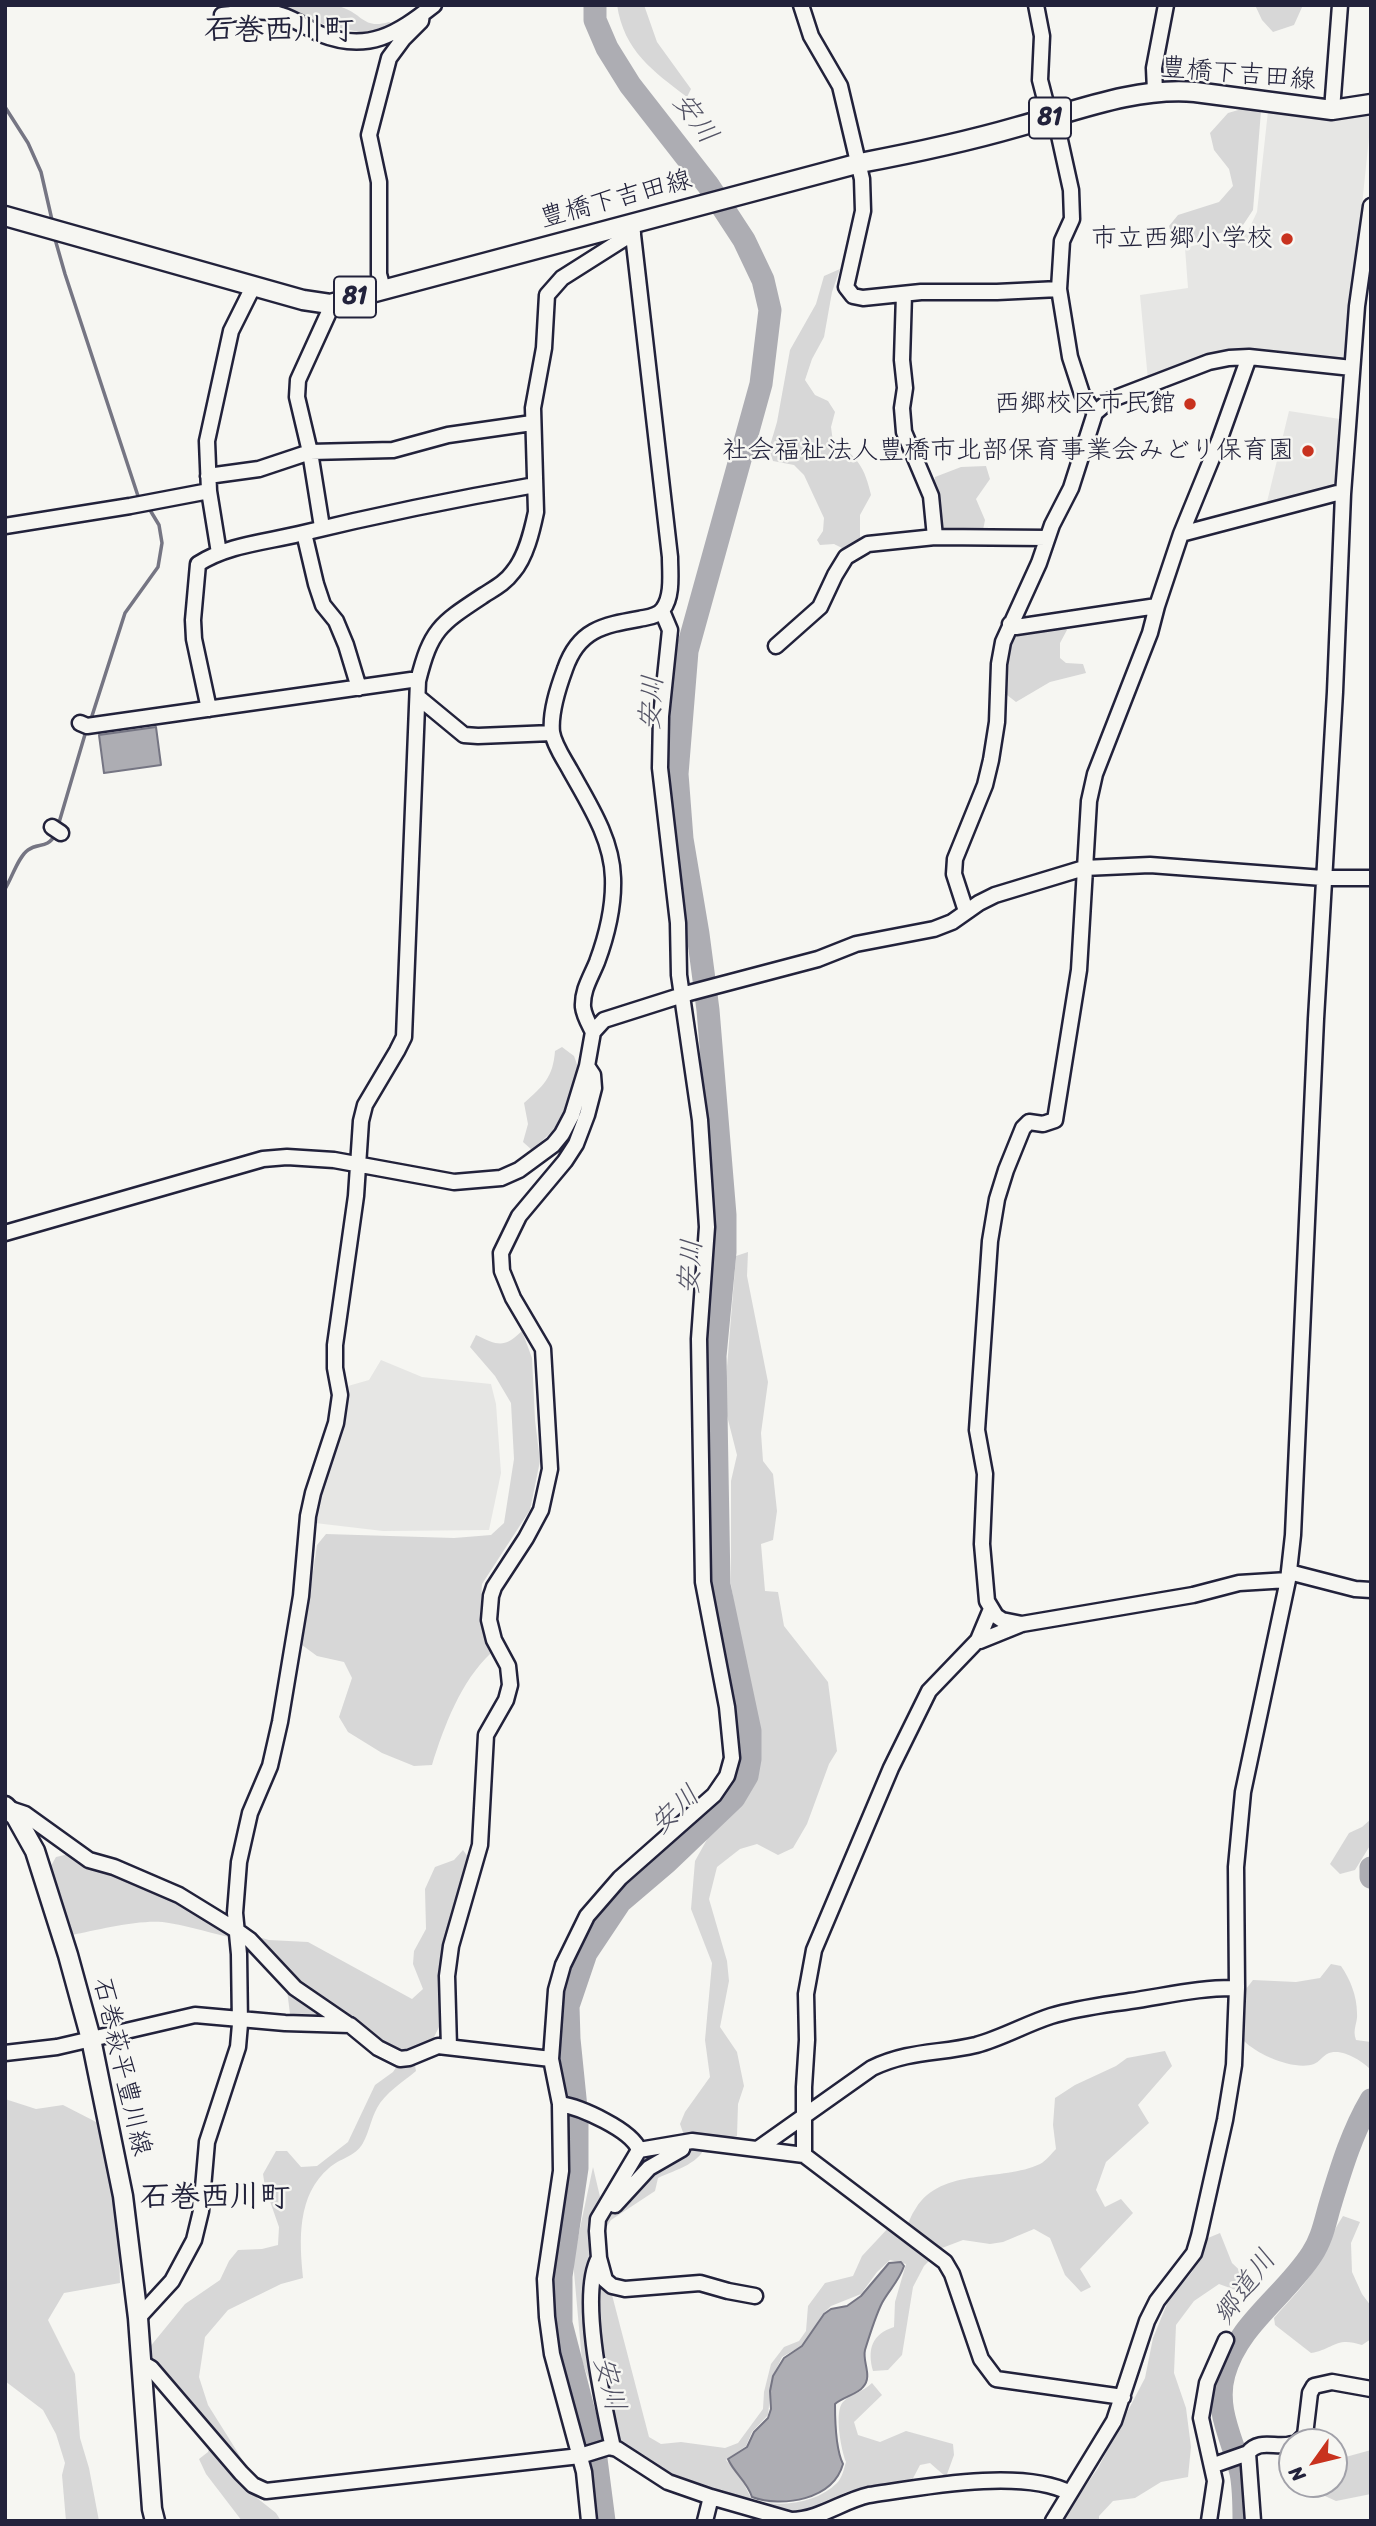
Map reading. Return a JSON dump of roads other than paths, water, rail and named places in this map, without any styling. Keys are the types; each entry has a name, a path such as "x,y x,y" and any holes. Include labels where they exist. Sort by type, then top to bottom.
{"main road":[{"name":"豊橋下吉田線","path":"5,216 303,300 330,304 632,229 733,196 860,163 948,146 1133,94 1155,91 1195,92 1332,110 1371,104"},
{"name":"石巻萩平豊川線","path":"7,1807 34,1851 68,1955 91,2039 123,2196 138,2318 155,2521"}],"street":[{"path":"802,5 811,36 840,86 860,163 863,211 846,287 853,296 863,298 904,294 1059,289"},
{"path":"1036,5 1042,36 1040,80 1048,111 1053,117 1071,190 1072,219 1062,241 1059,289 1070,358 1082,394 1095,413"},
{"path":"1155,91 1154,68 1166,5"},
{"path":"1332,110 1340,5"},
{"path":"222,15 267,12 281,15 323,35 350,41 369,41 382,39 398,31 428,10"},
{"path":"383,289 379,274 379,182 369,135 388,58 428,10"},
{"path":"1053,2521 1103,2440 1123,2397 1147,2321 1157,2301 1194,2253 1225,2120 1234,2065 1237,1988 1236,1867 1243,1792 1288,1576 1293,1521 1343,494 1352,368 1364,305 1371,206"},
{"path":"138,2318 172,2281 194,2240 201,2211 207,2142 238,2047 239,1954 234,1913 239,1862 250,1813 270,1766 280,1722 301,1596 308,1516 336,1423 340,1395 335,1368 335,1345 359,1164 361,1121 365,1104 404,1037 418,681 434,633 450,617 506,581 516,569 536,512 533,423 544,348 547,295 562,278 632,229 670,557 667,601 662,611 652,616 596,629 574,648 557,694 552,733 601,827 610,855 613,877 612,907 606,936 584,990 583,1008 593,1032"},
{"path":"219,553 208,483 207,441 231,331 254,285"},
{"path":"904,294 904,432 931,496 935,537"},
{"path":"322,527 310,452 297,397 298,380 329,312 330,304"},
{"path":"966,911 954,874 955,859 985,785 991,760 997,722 999,664 1003,642 1071,488 1095,413 1110,400 1209,362 1229,358 1249,357 1352,368"},
{"path":"1022,1624 1002,1620 987,1601 982,1544 985,1474 977,1430 990,1241 1003,1180 1023,1128 1029,1122 1043,1124 1055,1120 1079,970 1089,801 1095,774 1150,633 1181,534 1219,441 1249,357"},
{"path":"5,526 131,506 310,452 393,450 447,435 533,423"},
{"path":"209,709 194,639 198,564 219,553 322,527 535,485"},
{"path":"1181,534 1271,509 1337,493 1343,494"},
{"path":"304,533 323,605 337,621 359,688"},
{"path":"776,646 820,607 846,557 868,544 935,537 1047,538"},
{"path":"1010,624 1016,627 1157,606"},
{"path":"589,2521 582,2455 552,2354 547,2318 545,2279 561,2171 563,2104 551,2059 556,1990 568,1953 587,1916 621,1878 714,1795 727,1776 732,1758 727,1707 703,1582 699,1339 707,1227 700,1120 678,951 678,923 660,768 670,630 662,611"},
{"path":"80,723 87,726 418,681"},
{"path":"418,697 464,735 552,733"},
{"path":"5,1233 263,1159 313,1158 454,1182 501,1178 519,1170 553,1145 562,1133 572,1115 587,1066 593,1032 604,1020 818,958 856,944 934,929 952,922 995,895 1084,868 1150,866 1323,878 1371,878"},
{"path":"449,2047 447,1976 451,1946 480,1845 486,1735 506,1700 510,1685 508,1666 494,1640 489,1620 491,1596 541,1510 550,1469 543,1349 513,1298 502,1271 500,1253 519,1216 565,1161 576,1143 594,1088 593,1075 587,1066"},
{"path":"978,1640 1022,1624 1288,1576 1371,1590"},
{"path":"804,2155 806,1994 814,1950 891,1768 929,1691 978,1640 991,1609"},
{"path":"7,1807 25,1814 89,1860 114,1867 179,1895 236,1930 250,1940 295,1988 350,2025 378,2048 400,2060 438,2046 551,2059"},
{"path":"759,2148 872,2068 889,2060 913,2053 986,2042 1071,2011 1237,1988"},
{"path":"5,2053 57,2047 195,2015 285,2023 350,2025"},
{"path":"563,2104 591,2115 626,2135 637,2144 639,2150 600,2215 597,2231 599,2258 605,2280 612,2286 625,2289 700,2283 755,2295"},
{"path":"639,2150 692,2141 804,2155 944,2262 952,2274 981,2359 996,2379 1123,2397"},
{"path":"600,2215 613,2207 649,2168 671,2153 704,2143"},
{"path":"599,2258 592,2278 595,2352 611,2447"},
{"path":"1209,2521 1215,2481 1201,2418 1207,2383 1226,2340"},
{"path":"142,2363 151,2368 240,2473 253,2485 272,2492 582,2455 611,2447 668,2482 791,2520 823,2517 853,2498 986,2480 1061,2488 1070,2493"},
{"path":"1306,2428 1310,2393 1314,2386 1332,2382 1371,2389"},
{"path":"1213,2465 1260,2444 1278,2445"},
{"path":"1240,2455 1253,2521"},
{"path":"705,2521 711,2497"}],"waterway":[{"name":"安川","path":"595,5 595,20 607,48 630,85 708,185 744,240 763,280 770,310 761,384 687,651 677,774 682,839 708,1010 725,1215 725,1252 715,1356 719,1585 750,1731 750,1759 747,1776 734,1798 667,1862 620,1902 586,1953 568,2006 577,2118 577,2168 561,2276 561,2323 596,2459 604,2521"},
{"path":"5,107 28,143 41,172 52,220"},
{"path":"55,239 138,496"},
{"path":"91,719 125,613 158,567 162,543 159,525 150,510"},
{"path":"58,826 86,731"},
{"path":"5,889 24,853 46,844 56,834"},
{"name":"郷道川","path":"1371,1868 1371,1877"},
{"name":"郷道川","path":"1244,2521 1241,2473 1221,2400 1224,2374 1240,2340 1301,2269 1315,2248 1348,2151 1371,2100"}],"place":[{"name":"市立西郷小学校","path":"1287,239"},
{"name":"西郷校区市民館","path":"1190,404"},
{"name":"社会福祉法人豊橋市北部保育事業会みどり保育園","path":"1308,451"}],"district":[{"name":"石巻西川町","path":"279,31"},
{"name":"石巻西川町","path":"215,2198"}]}
